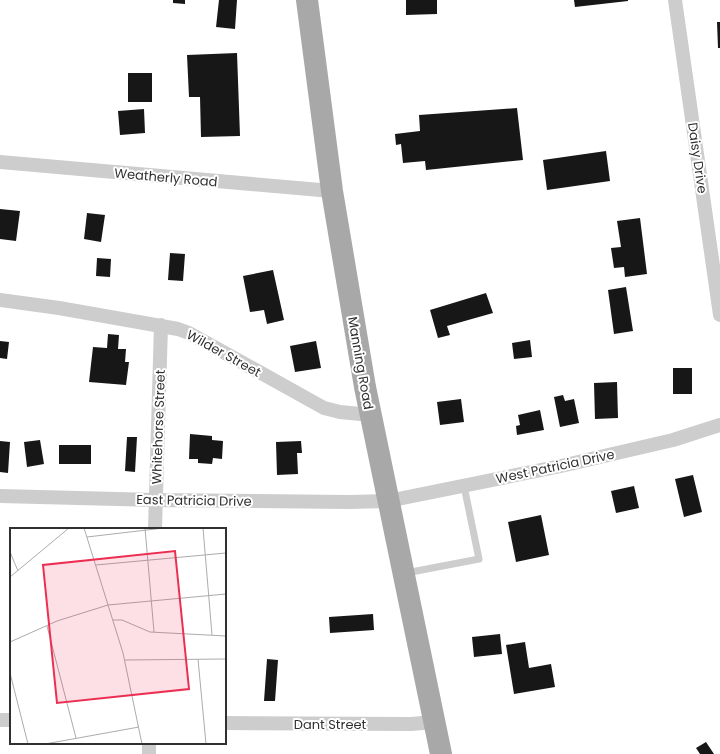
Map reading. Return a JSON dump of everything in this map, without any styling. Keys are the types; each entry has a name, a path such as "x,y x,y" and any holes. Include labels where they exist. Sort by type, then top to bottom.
{"main road":[{"name":"Manning Road","path":"307,0 332,191 370,415 441,754"}],"street":[{"name":"Daisy Drive","path":"675,0 720,315"},
{"name":"Weatherly Road","path":"0,162 332,191"},
{"name":"Wilder Street","path":"0,300 178,328 324,408 340,412 370,415"},
{"name":"Whitehorse Street","path":"155,528 161,325"},
{"name":"West Patricia Drive","path":"388,501 561,466 674,440 720,425"},
{"name":"East Patricia Drive","path":"0,496 156,500 388,501"},
{"name":"Dant Street","path":"226,723 411,724 434,722"},
{"path":"149,754 150,744"}],"lane":[{"path":"404,574 479,559 464,486"}],"building":[{"path":"173,0 185,0 185,4 173,3"},
{"path":"219,0 237,0 235,29 216,27"},
{"path":"406,0 437,0 437,14 406,15"},
{"path":"574,0 628,0 628,1 575,7"},
{"path":"717,22 720,22 720,48 718,48"},
{"path":"237,53 240,136 201,137 200,97 189,97 187,55"},
{"path":"128,73 152,73 152,102 128,102"},
{"path":"517,108 523,160 426,170 425,161 403,163 401,144 396,145 395,134 420,131 419,115"},
{"path":"144,109 145,133 120,135 118,111"},
{"path":"606,151 610,181 547,190 543,160"},
{"path":"0,209 20,211 16,241 0,239"},
{"path":"87,213 105,215 101,242 84,239"},
{"path":"640,218 647,274 625,277 624,267 614,268 611,248 621,247 617,221"},
{"path":"170,253 185,254 183,281 168,280"},
{"path":"97,258 111,259 110,277 96,276"},
{"path":"273,270 284,320 267,324 264,310 250,312 243,276"},
{"path":"626,287 633,331 614,334 608,290"},
{"path":"486,293 493,313 447,326 450,335 438,338 430,310"},
{"path":"108,334 119,335 118,349 126,349 125,362 129,362 126,385 89,382 93,347 107,348"},
{"path":"530,340 532,357 514,359 512,343"},
{"path":"0,341 9,342 7,359 0,358"},
{"path":"316,341 321,368 295,372 290,346"},
{"path":"673,368 692,368 692,394 673,394"},
{"path":"617,382 618,418 595,419 594,383"},
{"path":"563,395 565,401 574,399 579,423 560,427 554,397"},
{"path":"461,399 464,422 440,425 437,402"},
{"path":"540,410 544,430 517,435 516,426 520,425 518,415"},
{"path":"190,434 212,436 212,440 223,441 222,459 213,458 212,464 198,463 198,459 189,459"},
{"path":"127,437 137,437 135,472 125,471"},
{"path":"40,440 44,464 27,467 24,442"},
{"path":"0,441 10,442 8,473 0,472"},
{"path":"301,441 302,453 297,453 298,474 277,475 276,442"},
{"path":"59,445 91,445 91,464 59,464"},
{"path":"693,475 702,512 684,517 675,479"},
{"path":"634,486 639,508 616,513 611,491"},
{"path":"541,515 549,555 516,562 508,522"},
{"path":"373,614 374,630 330,633 329,617"},
{"path":"500,634 502,654 474,657 472,637"},
{"path":"525,642 529,668 551,664 555,687 514,694 506,645"},
{"path":"267,659 278,660 275,701 264,701"},
{"path":"706,742 714,754 700,754 696,748"}]}
